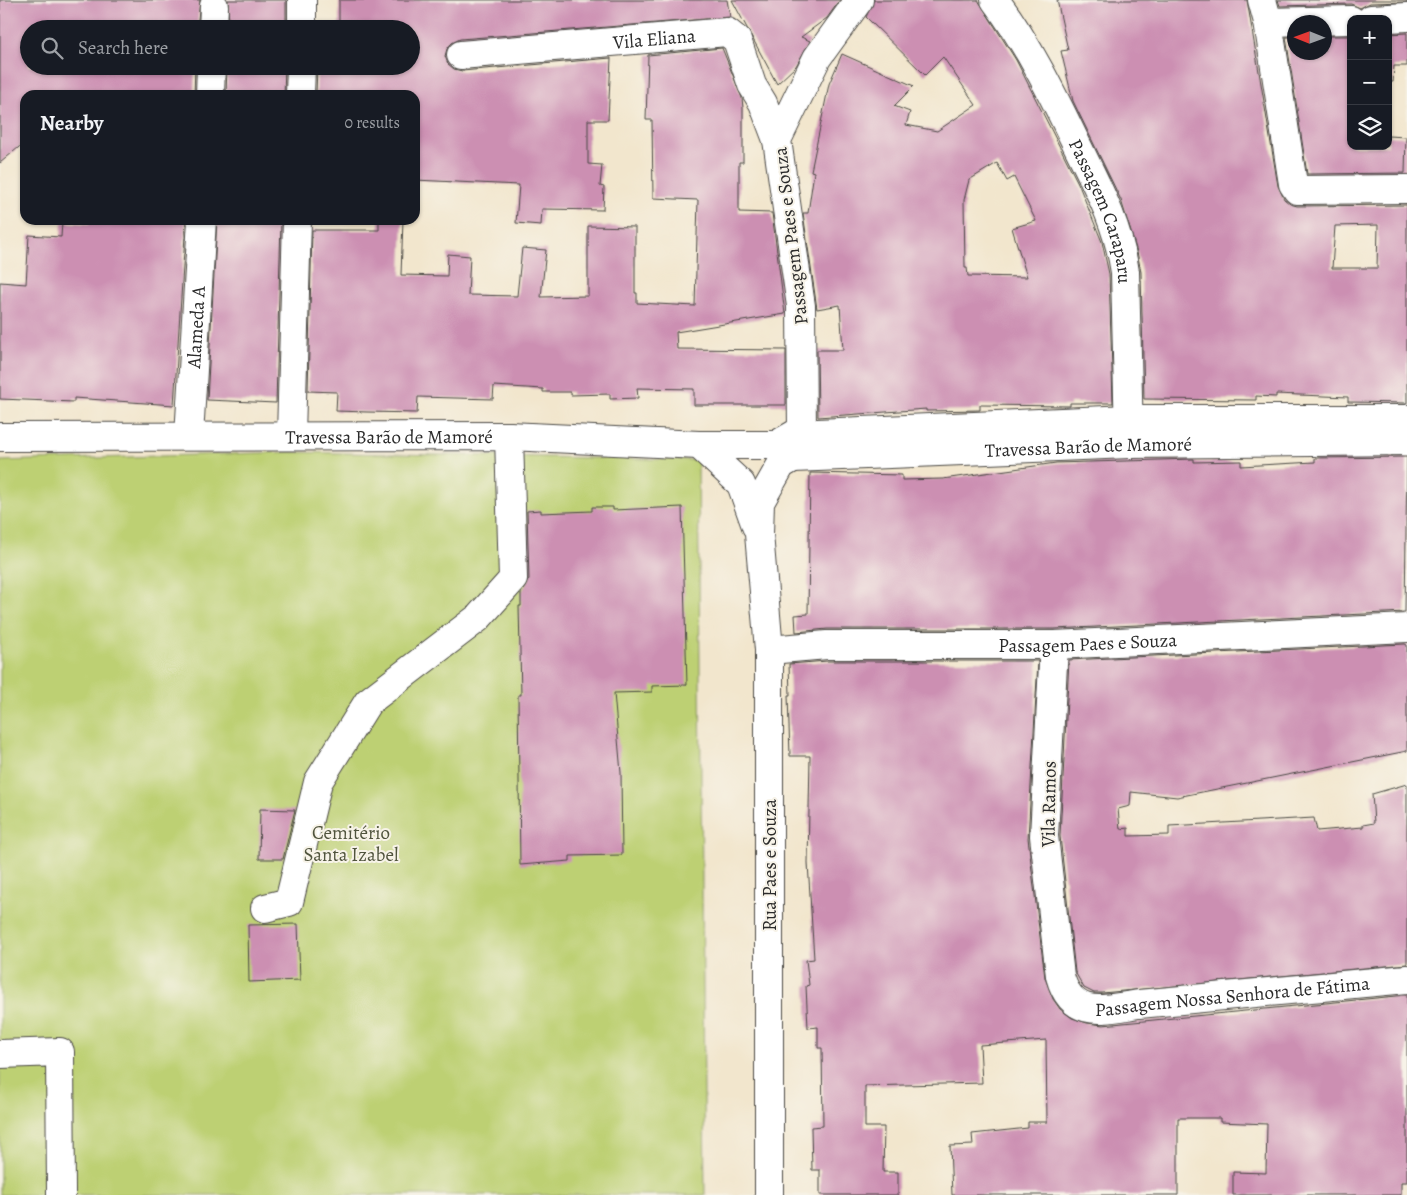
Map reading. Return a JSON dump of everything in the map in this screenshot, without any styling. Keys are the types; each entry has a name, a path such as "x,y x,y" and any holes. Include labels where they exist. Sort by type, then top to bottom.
{"street":[{"path":"302,0 302,20"},
{"name":"Passagem Paes e Souza","path":"791,446 801,306 777,140 817,58 859,0"},
{"name":"Passagem Caraparu","path":"995,0 1010,20 1059,107 1113,218 1121,246 1125,272 1129,432"},
{"path":"1347,20 1265,11 1293,184 1297,190 1302,192 1407,189"},
{"path":"1392,18 1407,17"},
{"name":"Vila Eliana","path":"461,55 727,32 737,40 752,85 762,103 777,140"},
{"path":"210,90 211,75"},
{"path":"300,90 301,75"},
{"name":"Alameda A","path":"190,436 202,225"},
{"path":"291,435 297,225"},
{"name":"Travessa Barão de Mamoré","path":"0,436 509,436 699,445 791,446 1407,419"},
{"name":"Travessa Barão de Mamoré","path":"1129,432 1407,441"},
{"path":"265,908 289,902 318,782 368,702 478,618 513,579 509,436"},
{"name":"Rua Paes e Souza","path":"699,445 741,484 759,534"},
{"name":"Rua Paes e Souza","path":"769,1195 769,650 759,534 760,502 791,446"},
{"name":"Passagem Paes e Souza","path":"769,650 827,645 1054,645 1407,628"},
{"name":"Vila Ramos","path":"1054,645 1044,836 1060,976 1064,991"},
{"name":"Passagem Nossa Senhora de Fátima","path":"1064,991 1073,1001 1084,1008 1100,1009 1407,979"},
{"path":"0,1054 60,1052 61,1195"}],"green space":[{"name":"Cemitério Santa Izabel","path":"289,452 698,460 705,1195 0,1195 0,461"}],"building":[{"path":"0,0 200,0 198,20 20,20 20,75 195,75 194,90 20,90 20,146 0,163"},
{"path":"228,0 286,0 286,20 229,20"},
{"path":"339,0 727,0 730,17 460,39 452,43 447,49 445,56 448,64 454,69 462,71 611,58 608,120 588,120 588,164 602,165 600,186 604,187 603,210 542,209 541,225 516,223 519,185 420,180 420,90 316,90 317,75 420,75 420,20 339,20"},
{"path":"732,0 840,0 827,18 801,37 810,41 796,66 777,84"},
{"path":"874,0 978,0 1016,60 1078,183 1102,242 1109,274 1113,403 1070,403 1070,406 980,405 980,410 926,411 926,409 818,417 817,350 843,350 840,305 817,309 803,213 808,213 814,172 811,171 829,84 842,54 914,86 894,106 910,112 906,125 937,131 976,105 943,57 925,75 866,17","holes":["997,163 1007,181 1014,177 1036,221 1012,228 1027,277 968,276 967,268 965,268 964,200 969,180"]},
{"path":"1057,0 1247,0 1278,186 1284,199 1290,204 1297,206 1407,205 1407,403 1348,402 1348,397 1276,394 1276,397 1256,396 1256,400 1144,399 1141,272 1137,252 1121,200 1073,101 1061,51 1068,50","holes":["1378,225 1377,268 1332,268 1335,226"]},
{"path":"1278,0 1407,0 1407,2 1370,3 1360,8 1351,4 1280,6"},
{"path":"1407,33 1407,66 1394,66 1393,82 1392,82 1392,34"},
{"path":"1332,36 1347,36 1347,150 1392,150 1392,136 1406,137 1405,173 1307,174 1290,60 1332,60"},
{"path":"722,48 742,98 743,162 739,162 739,212 772,213 785,314 676,332 677,349 786,350 786,405 694,405 694,389 637,388 638,398 610,399 610,394 571,395 571,392 543,392 543,389 494,386 493,399 418,397 417,413 367,412 336,411 337,392 308,391 312,230 379,230 379,225 403,225 401,275 447,276 448,254 470,256 468,295 517,296 522,248 546,250 541,297 588,296 588,226 635,227 635,293 637,293 637,303 695,306 698,200 653,198 652,120 646,120 648,55"},
{"path":"227,75 285,75 284,90 226,90"},
{"path":"62,225 186,225 174,405 74,398 74,402 0,399 0,282 26,284 29,235 61,237"},
{"path":"217,225 281,225 276,403 207,400"},
{"path":"1407,457 1405,612 1054,629 827,629 796,632 795,615 808,614 810,473 902,475 902,480 943,479 1056,463 1194,459 1194,462 1241,461 1241,466 1315,462 1315,458"},
{"path":"592,507 613,507 613,510 682,507 687,685 652,686 652,692 614,693 621,773 622,855 570,856 570,861 520,865 518,695 521,695 519,606 521,606 521,593 529,579 527,511 541,510 541,513 592,511"},
{"path":"1407,645 1407,751 1177,797 1131,792 1130,806 1118,809 1120,829 1128,828 1128,836 1169,835 1169,826 1314,818 1317,831 1363,827 1363,825 1374,823 1372,794 1407,784 1407,964 1102,993 1094,993 1084,988 1075,972 1060,836 1069,660"},
{"path":"828,661 1038,661 1028,838 1045,978 1053,999 1060,1009 1072,1018 1087,1023 1103,1025 1407,995 1407,1182 1401,1182 1401,1195 1233,1195 1233,1172 1266,1173 1267,1124 1220,1122 1220,1118 1178,1118 1178,1195 952,1195 950,1146 973,1145 972,1134 1028,1128 1028,1122 1047,1122 1046,1040 980,1045 982,1083 865,1086 865,1127 884,1127 883,1172 898,1172 898,1195 820,1195 820,1170 812,1170 811,1127 823,1126 822,1048 818,1048 818,1027 808,1028 806,986 809,985 806,960 814,959 808,863 810,756 790,756 788,695 790,695 789,664"},
{"path":"260,809 295,810 283,859 259,859"},
{"path":"298,924 300,980 249,982 248,925"}]}
